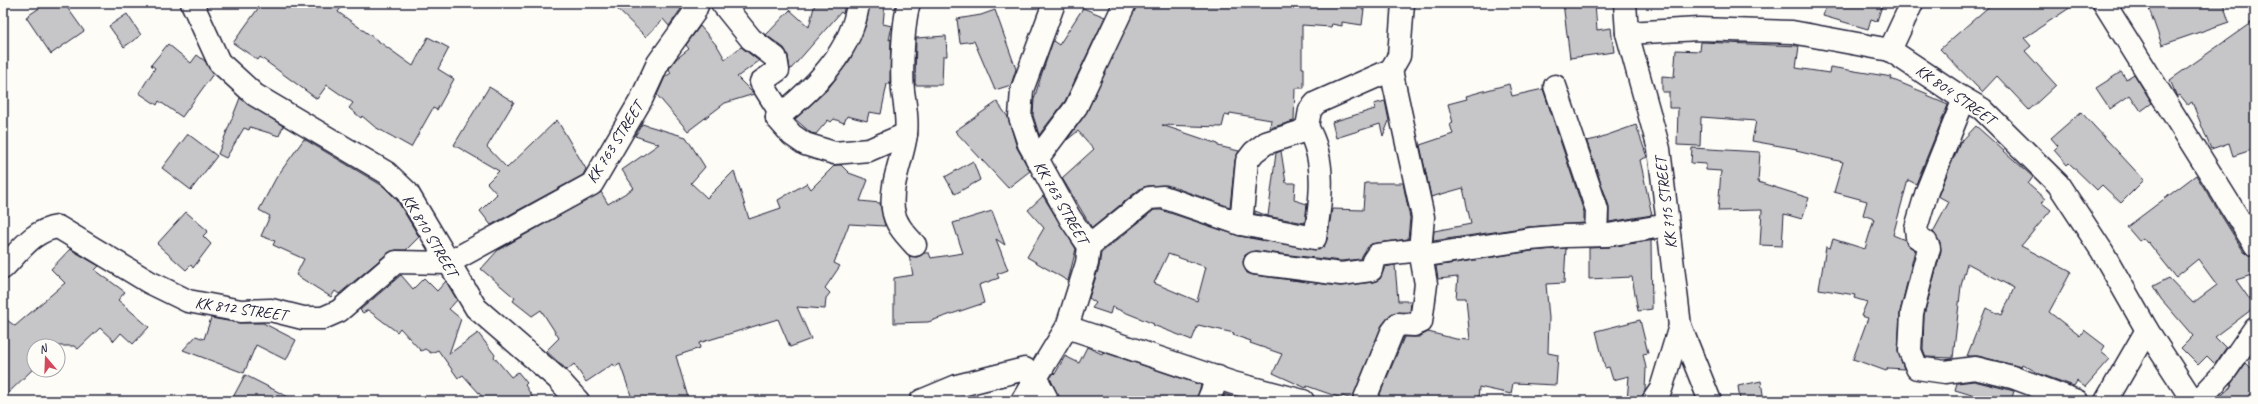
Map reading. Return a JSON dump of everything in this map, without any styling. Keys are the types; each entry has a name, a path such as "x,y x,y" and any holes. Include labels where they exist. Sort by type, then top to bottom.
{"street":[{"name":"KK 810 STREET","path":"192,3 219,62 255,95 387,173 407,192 476,308 558,379 578,401"},
{"name":"KK 763 STREET","path":"448,263 592,184 641,100 658,63 694,13 698,3"},
{"path":"722,3 751,39 776,58 778,70 761,82 778,109 777,118 792,135 805,144 834,153 869,150 906,134"},
{"path":"777,118 802,98 828,69 848,39 858,3"},
{"path":"909,3 905,18 903,90 906,112 906,134 897,168 893,208 897,223 915,245"},
{"name":"KK 763 STREET","path":"1022,401 1066,327 1087,263 1089,246 1070,218 1037,159 1029,144 1020,117 1022,90 1054,3"},
{"path":"1037,159 1076,107 1125,3"},
{"path":"1089,246 1149,198 1163,197 1241,224 1315,238 1321,198 1321,168 1312,135 1307,127 1310,110 1316,103 1391,70 1399,56 1403,3"},
{"name":"KK 715 STREET","path":"1625,3 1627,33 1659,149 1680,326 1710,401"},
{"path":"1890,50 1912,3"},
{"path":"2104,3 2255,244"},
{"name":"KK 804 STREET","path":"1627,33 1699,29 1792,32 1890,50 1964,99 1982,109 2058,184 2102,251 2147,330 2193,401"},
{"path":"1364,401 1392,332 1398,324 1414,325 1421,322 1426,284 1421,253 1423,217 1391,70"},
{"path":"1556,86 1597,210 1596,235"},
{"path":"1964,99 1927,191 1916,228 1917,237 1926,242 1929,248 1912,313 1910,351 1917,368 1945,372 1975,368 2012,377 2077,401"},
{"path":"1241,224 1248,161 1254,152 1266,143 1300,132 1307,127"},
{"path":"1255,263 1341,274 1371,270 1373,261 1377,255 1421,253 1565,236 1608,235 1668,225"},
{"name":"KK 812 STREET","path":"3,268 34,236 47,228 58,227 149,282 188,301 241,311 270,310 303,318 323,318 339,311 396,262 448,263"},
{"path":"1653,401 1661,389 1680,326"},
{"path":"1066,327 1218,377 1303,401"},
{"path":"2198,401 2224,373 2255,328"},
{"path":"2106,401 2147,330"},
{"path":"921,401 957,386 1025,369 1036,378 1048,401"},
{"path":"1208,401 1218,377"}],"building":[{"path":"47,3 64,3 84,31 51,54 26,17"},
{"path":"262,3 344,3 338,12 413,66 428,37 449,48 438,69 454,79 437,110 433,108 411,147 375,127 362,116 361,118 349,108 353,103 327,85 317,99 260,57 258,60 233,43"},
{"path":"611,3 680,3 683,6 669,26 663,19 646,37"},
{"path":"815,3 845,3 843,14 841,12 790,70 788,56 784,48 766,35 790,10 809,27"},
{"path":"870,3 885,3 883,24 892,26 889,40 891,39 890,84 887,84 881,114 869,112 867,121 847,116 844,123 834,119 831,122 828,120 816,134 811,133 795,119 827,90 850,60 866,25"},
{"path":"1137,3 1363,3 1362,9 1364,9 1362,25 1342,22 1342,26 1332,24 1331,27 1302,25 1302,68 1304,68 1304,88 1295,88 1294,121 1270,128 1271,120 1230,113 1229,116 1225,115 1222,127 1162,125 1218,144 1218,146 1239,151 1235,160 1230,207 1167,185 1148,186 1141,188 1092,228 1062,178 1094,149 1078,131 1067,140 1087,112"},
{"path":"1563,3 1595,3 1597,30 1611,28 1614,52 1570,58"},
{"path":"1827,3 1883,3 1877,21 1871,19 1868,29 1823,16"},
{"path":"1993,3 2077,3 2024,38 2031,46 2025,51 2056,85 2029,110 1997,76 1982,92 1940,49"},
{"path":"2147,3 2223,3 2229,22 2162,45"},
{"path":"1083,8 1105,17 1065,101 1039,135 1033,115 1034,99 1053,41 1059,45"},
{"path":"995,10 1016,69 1011,85 995,90 974,41 960,43 957,19 981,15"},
{"path":"127,14 141,35 124,47 109,26"},
{"path":"2255,20 2255,149 2233,156 2229,143 2211,149 2192,102 2188,105 2180,95 2177,97 2170,80"},
{"path":"700,26 718,47 725,59 741,47 759,61 737,77 754,94 725,103 688,131 657,95 665,77 671,73 669,69 676,59 689,49 686,45"},
{"path":"946,36 947,56 943,56 942,85 915,85 916,38"},
{"path":"1701,42 1799,46 1796,68 1829,73 1830,67 1892,77 1891,79 1928,94 1927,96 1948,105 1916,184 1908,180 1893,235 1905,240 1907,244 1915,250 1900,312 1898,351 1904,369 1888,368 1886,371 1853,359 1868,318 1861,316 1867,302 1854,298 1855,295 1819,289 1826,247 1830,248 1833,239 1865,249 1874,219 1863,215 1867,201 1834,192 1843,162 1796,151 1797,149 1752,141 1756,121 1701,117 1700,146 1677,145 1678,108 1669,108 1669,92 1662,92 1662,76 1674,77 1676,50 1700,51"},
{"path":"168,44 191,63 197,55 205,61 213,74 182,117 159,101 157,105 139,93 155,68 151,65"},
{"path":"2121,72 2126,79 2134,74 2152,103 2141,111 2130,95 2110,109 2096,88"},
{"path":"1509,84 1512,96 1543,89 1584,212 1584,223 1528,227 1433,241 1434,231 1471,224 1463,188 1431,197 1420,145 1453,134 1450,124 1453,123 1448,104 1467,99 1466,96"},
{"path":"489,87 514,102 487,147 507,168 557,120 586,169 583,175 491,225 480,211 497,194 487,183 499,171 454,145"},
{"path":"240,98 283,126 279,136 250,127 249,130 244,128 226,158 218,154"},
{"path":"1385,101 1389,121 1383,136 1380,124 1336,138 1332,122 1375,109 1374,104"},
{"path":"997,102 1008,117 1017,148 1030,171 1008,188 955,131"},
{"path":"2081,112 2144,180 2121,203 2102,185 2097,190 2069,163 2067,165 2054,150 2058,146 2051,138"},
{"path":"642,124 686,137 705,167 691,183 707,198 734,171 749,219 781,208 778,200 807,183 811,189 835,165 841,165 849,173 868,180 860,201 880,203 885,226 849,224 834,263 840,266 825,288 830,293 826,298 825,309 797,307 811,339 790,347 778,319 699,343 700,348 676,356 689,401 633,401 620,364 615,367 613,364 586,382 574,364 567,370 546,351 559,338 541,310 532,316 513,301 515,298 481,269 498,250 601,192 608,204 634,188 622,170 659,144 635,136"},
{"path":"1636,125 1647,157 1640,160 1652,215 1609,222 1609,206 1586,139 1587,141 1596,139"},
{"path":"1976,126 2033,177 2028,184 2045,199 2042,203 2051,210 2021,246 2071,272 2049,312 2080,336 2084,330 2105,346 2101,352 2110,359 2085,387 2077,381 2074,386 2040,374 2022,364 2021,367 1978,356 1967,356 1986,308 2002,315 2014,288 1967,263 1961,286 1953,358 1926,357 1923,349 1924,315 1941,251 1940,242 1933,232 1949,202 1938,196 1960,143"},
{"path":"188,134 217,156 191,190 162,168"},
{"path":"304,139 383,186 397,200 419,237 406,250 396,250 388,253 339,294 335,291 331,297 296,275 304,259 273,245 275,241 261,236 270,216 259,210 276,178"},
{"path":"1692,148 1760,152 1758,182 1809,198 1802,219 1784,214 1782,246 1760,245 1762,210 1718,211 1721,171 1706,170 1706,164 1691,163"},
{"path":"1281,151 1286,183 1295,183 1294,200 1307,204 1305,223 1255,214 1255,211 1268,216 1276,153"},
{"path":"973,161 980,180 955,194 945,177"},
{"path":"2196,175 2244,252 2255,257 2255,274 2236,280 2255,307 2215,337 2226,348 2215,364 2207,356 2198,365 2181,348 2193,336 2161,299 2153,286 2169,278 2193,303 2217,285 2198,259 2176,277 2148,242 2147,243 2143,238 2139,241 2127,227"},
{"path":"1365,183 1403,183 1410,218 1408,239 1371,244 1361,259 1341,261 1256,251 1245,255 1243,262 1247,273 1253,275 1340,286 1373,282 1380,279 1385,267 1395,265 1398,301 1411,301 1410,312 1393,313 1382,325 1352,399 1342,396 1341,398 1307,386 1306,388 1273,373 1282,354 1250,343 1251,341 1233,335 1234,333 1198,325 1192,340 1112,307 1110,314 1092,308 1096,303 1089,298 1099,267 1101,253 1154,210 1161,210 1239,236 1319,250 1324,246 1327,240 1332,209 1363,210","holes":["1168,254 1206,267 1197,301 1154,283"]},
{"path":"1043,196 1076,249 1068,281 1027,257 1044,228 1028,210"},
{"path":"992,211 1005,245 996,239 1008,270 997,274 999,278 979,285 984,303 928,322 894,323 894,278 913,275 909,256 917,257 924,253 929,253 931,258 963,253 953,223"},
{"path":"186,212 208,231 203,236 211,244 193,268 191,265 186,270 157,244"},
{"path":"1655,240 1651,241 1652,309 1638,311 1632,277 1589,279 1589,248 1610,247"},
{"path":"1566,248 1564,283 1546,284 1549,318 1548,353 1558,355 1556,385 1513,383 1511,394 1479,387 1478,401 1377,401 1404,337 1419,337 1428,332 1456,339 1470,340 1466,298 1456,298 1458,277 1438,279 1436,266 1532,251"},
{"path":"70,249 99,266 95,270 125,292 118,300 149,327 133,344 121,333 114,341 100,328 78,349 74,346 66,346 66,338 26,338 26,376 3,398 3,317 15,326 65,283 51,269"},
{"path":"401,275 413,289 424,278 437,291 446,281 457,300 449,309 461,319 449,354 478,333 495,355 494,357 511,377 518,372 527,383 525,385 535,401 486,401 463,375 458,378 438,350 431,353 425,349 421,351 400,328 397,332 368,310 363,313 360,310"},
{"path":"211,318 239,323 263,323 296,340 286,360 256,345 244,373 183,350 196,336 204,339"},
{"path":"1640,320 1648,353 1643,354 1646,368 1645,391 1641,401 1627,401 1629,376 1613,380 1609,367 1605,368 1596,331"},
{"path":"1087,347 1102,354 1103,352 1201,385 1196,401 1060,401 1050,378 1054,373 1055,374 1065,356 1079,363"},
{"path":"2246,363 2255,372 2255,401 2215,401 2232,386 2231,384"},
{"path":"245,375 296,401 231,401"},
{"path":"1761,381 1764,401 1740,401 1738,386"},
{"path":"1974,381 2014,391 2011,401 1992,401 1955,390 1957,383"},
{"path":"1225,394 1240,401 1222,401"}]}
